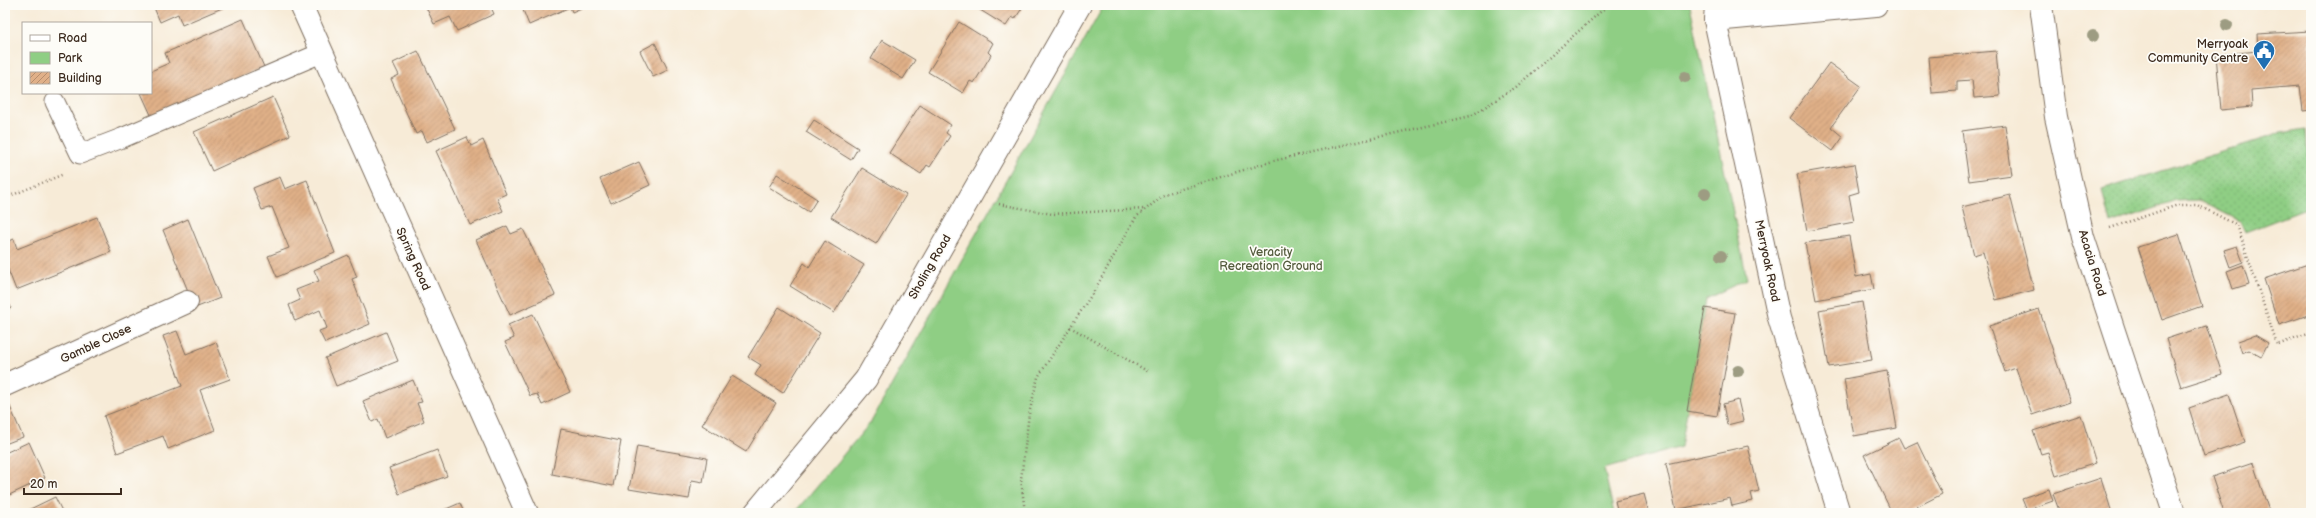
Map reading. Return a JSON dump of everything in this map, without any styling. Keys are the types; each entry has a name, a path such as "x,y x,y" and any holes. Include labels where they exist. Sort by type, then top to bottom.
{"street":[{"name":"Spring Road","path":"301,5 321,53 527,513"},
{"name":"Sholing Road","path":"755,513 866,379 1080,5"},
{"path":"1716,12 1876,5"},
{"name":"Acacia Road","path":"2041,5 2056,117 2083,237 2174,513"},
{"name":"Merryoak Road","path":"1716,12 1779,318 1839,513"},
{"name":"Gamble Close","path":"5,385 187,302"}],"lane":[{"path":"55,102 80,154 122,138 321,53"}],"path":[{"path":"1025,513 1021,479 1029,414 1038,376 1094,291 1136,217 1165,194 1273,161 1471,116 1516,87 1608,5"},
{"path":"970,197 1052,214 1146,209"},
{"path":"2083,237 2178,205 2197,205 2237,225 2277,345 2311,333"},
{"path":"1070,327 1149,372"}],"green space":[{"name":"Veracity Recreation Ground","path":"1104,5 1690,5 1747,279 1706,299 1681,447 1604,469 1614,513 794,513 871,422"},
{"path":"2306,129 2311,207 2245,232 2240,221 2198,200 2176,201 2110,224 2102,190 2281,133"}],"building":[{"path":"153,5 229,5 182,25 178,14 160,22"},
{"path":"425,5 490,5 494,14 457,31 450,17 434,24"},
{"path":"521,5 588,5 572,12 570,7 529,25"},
{"path":"972,5 1024,5 1015,19 1012,17 1006,26"},
{"path":"243,19 264,67 152,117 141,94 152,94 152,71 169,63 165,53"},
{"path":"959,22 993,43 988,52 991,55 982,70 974,83 970,81 963,93 928,72"},
{"name":"Merryoak Community Centre","path":"2311,31 2311,110 2303,111 2300,86 2251,90 2252,107 2221,110 2216,55 2258,51 2257,34"},
{"path":"882,40 915,60 903,79 871,59"},
{"path":"655,43 668,70 653,77 640,51"},
{"path":"418,51 455,129 427,142 422,131 416,134 391,79 399,75 393,63"},
{"path":"1996,51 2000,96 1974,98 1972,80 1957,81 1957,91 1932,93 1929,57"},
{"path":"1829,63 1861,86 1831,127 1843,137 1833,151 1789,118"},
{"path":"273,97 290,135 212,171 194,132"},
{"path":"920,105 951,125 946,133 950,136 930,167 927,165 921,174 889,153"},
{"path":"814,120 858,148 851,160 806,132"},
{"path":"2005,125 2012,175 1969,181 1962,131"},
{"path":"467,137 471,146 483,140 506,194 497,198 503,211 470,225 436,151"},
{"path":"639,162 650,185 611,203 600,179"},
{"path":"1854,164 1859,192 1849,195 1854,222 1807,231 1797,174"},
{"path":"862,168 906,195 876,244 831,217"},
{"path":"777,174 817,199 809,212 769,187"},
{"path":"280,177 285,189 307,180 335,253 277,277 268,256 289,248 272,207 262,210 253,188"},
{"path":"2010,195 2034,290 1996,300 1983,252 1974,255 1962,207"},
{"path":"97,217 111,252 16,290 5,262 5,243 14,239 17,249"},
{"path":"188,219 220,298 195,308 163,230"},
{"path":"507,226 511,234 523,229 555,295 510,315 476,240"},
{"path":"2179,234 2202,306 2162,320 2138,247"},
{"path":"1849,236 1856,277 1871,274 1874,289 1816,300 1805,243"},
{"path":"825,241 864,265 834,313 790,286 804,263 809,267"},
{"path":"2237,246 2243,262 2230,267 2224,250"},
{"path":"348,255 357,277 352,279 370,324 325,343 319,331 327,328 320,310 295,321 289,305 300,300 296,290 319,281 314,270"},
{"path":"2311,263 2311,314 2279,325 2264,279"},
{"path":"2243,265 2249,284 2233,289 2227,271"},
{"path":"5,294 11,308 5,311"},
{"path":"1862,302 1872,360 1829,367 1819,310"},
{"path":"779,307 820,333 783,393 755,375 761,365 748,357"},
{"path":"1705,308 1735,313 1717,416 1687,411"},
{"path":"2039,309 2070,402 2032,415 2016,368 2005,372 1989,326"},
{"path":"533,314 570,392 542,405 537,394 530,396 505,342 514,338 508,325"},
{"path":"2206,326 2222,374 2181,387 2166,339"},
{"path":"177,331 186,354 216,342 230,379 200,390 215,430 168,449 163,436 117,453 104,416 182,386 163,336"},
{"path":"386,332 398,361 336,386 325,358"},
{"path":"2255,335 2268,343 2261,357 2249,350 2242,353 2238,341"},
{"path":"1887,371 1897,428 1854,436 1844,379"},
{"path":"732,376 776,403 746,452 702,425"},
{"path":"413,380 422,402 417,403 424,421 385,438 378,419 372,422 363,401"},
{"path":"2229,394 2245,442 2204,456 2189,408"},
{"path":"5,395 23,437 5,444"},
{"path":"1738,400 1743,421 1727,425 1723,404"},
{"path":"2081,415 2096,463 2056,476 2048,452 2041,454 2033,431"},
{"path":"561,429 621,441 613,486 552,474"},
{"path":"1899,438 1904,448 1917,442 1942,494 1905,513 1892,513 1864,455"},
{"path":"29,442 45,478 5,497 5,453"},
{"path":"637,446 707,458 703,482 692,480 689,499 629,489"},
{"path":"1748,446 1759,491 1751,493 1753,501 1732,506 1730,498 1676,510 1666,464"},
{"path":"437,450 447,476 399,494 389,468"},
{"path":"2253,463 2269,511 2224,513 2212,477"},
{"path":"2101,478 2112,513 2060,513 2053,494"},
{"path":"2049,489 2053,501 2027,510 2022,498"},
{"path":"1644,494 1649,513 1618,513 1615,501"},
{"path":"55,497 63,513 22,513"},
{"path":"460,503 464,513 437,513"}],"place":[{"name":"Merryoak Community Centre","path":"2264,70"}]}
